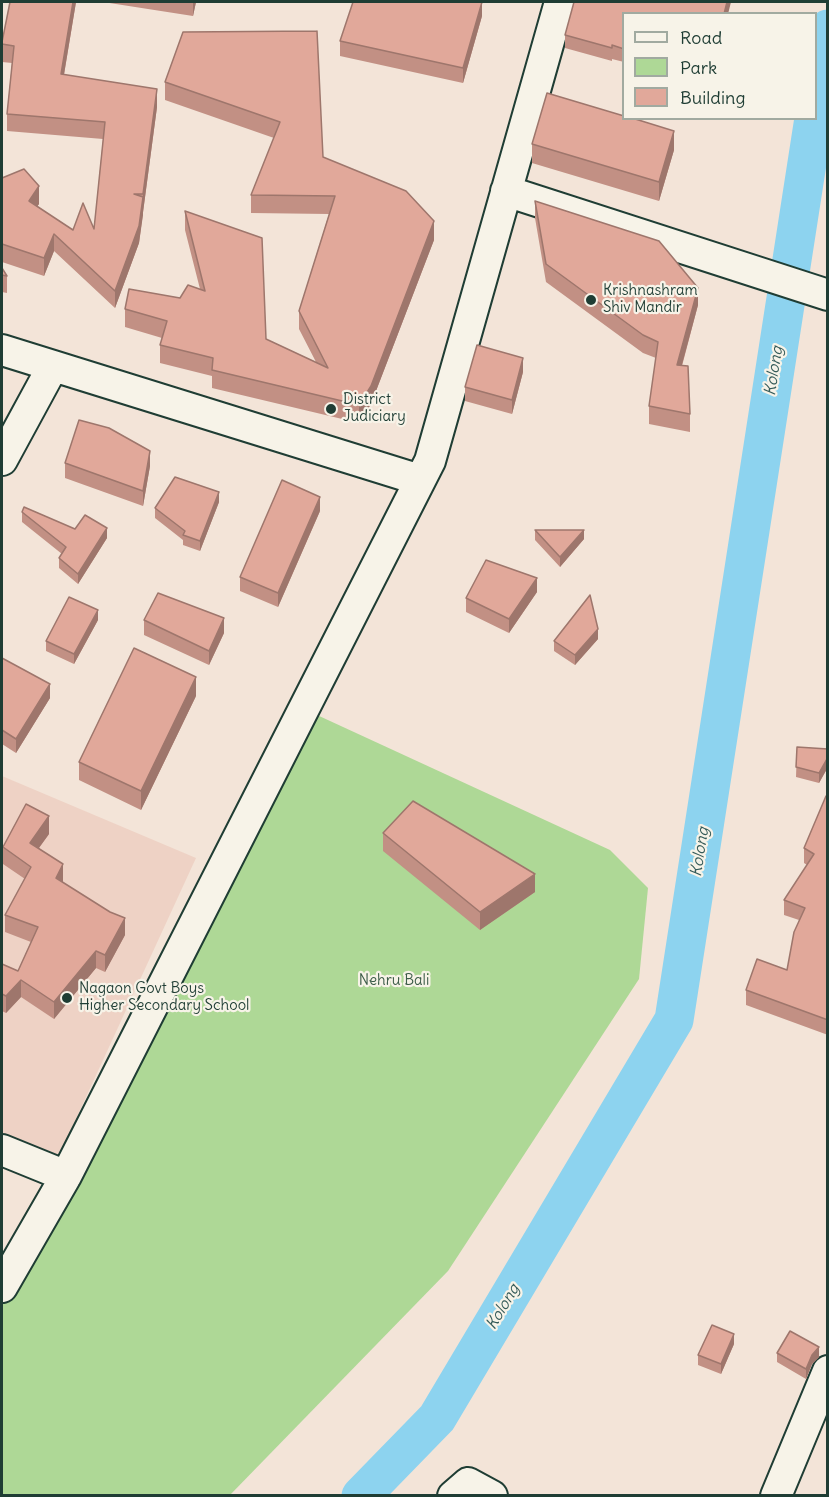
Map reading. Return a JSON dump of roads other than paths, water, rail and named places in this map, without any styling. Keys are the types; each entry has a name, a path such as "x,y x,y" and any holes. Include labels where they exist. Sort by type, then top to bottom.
{"street":[{"path":"2,1287 66,1176 430,461 560,2"},
{"path":"506,191 828,295"},
{"path":"2,350 420,480"},
{"path":"2,460 53,366"},
{"path":"2,1150 66,1176"},
{"path":"776,1496 821,1407 828,1371"},
{"path":"453,1496 468,1483 492,1496"}],"waterway":[{"name":"Kolong","path":"817,100 828,29"},
{"name":"Kolong","path":"361,1496 437,1418 674,1020 814,120"}],"place":[{"name":"Krishnashram Shiv Mandir","path":"591,300"},
{"name":"District Judiciary","path":"331,409"},
{"name":"Nagaon Govt Boys Higher Secondary School","path":"67,998"}],"park label":[{"name":"Nehru Bali","path":"394,981"}]}
